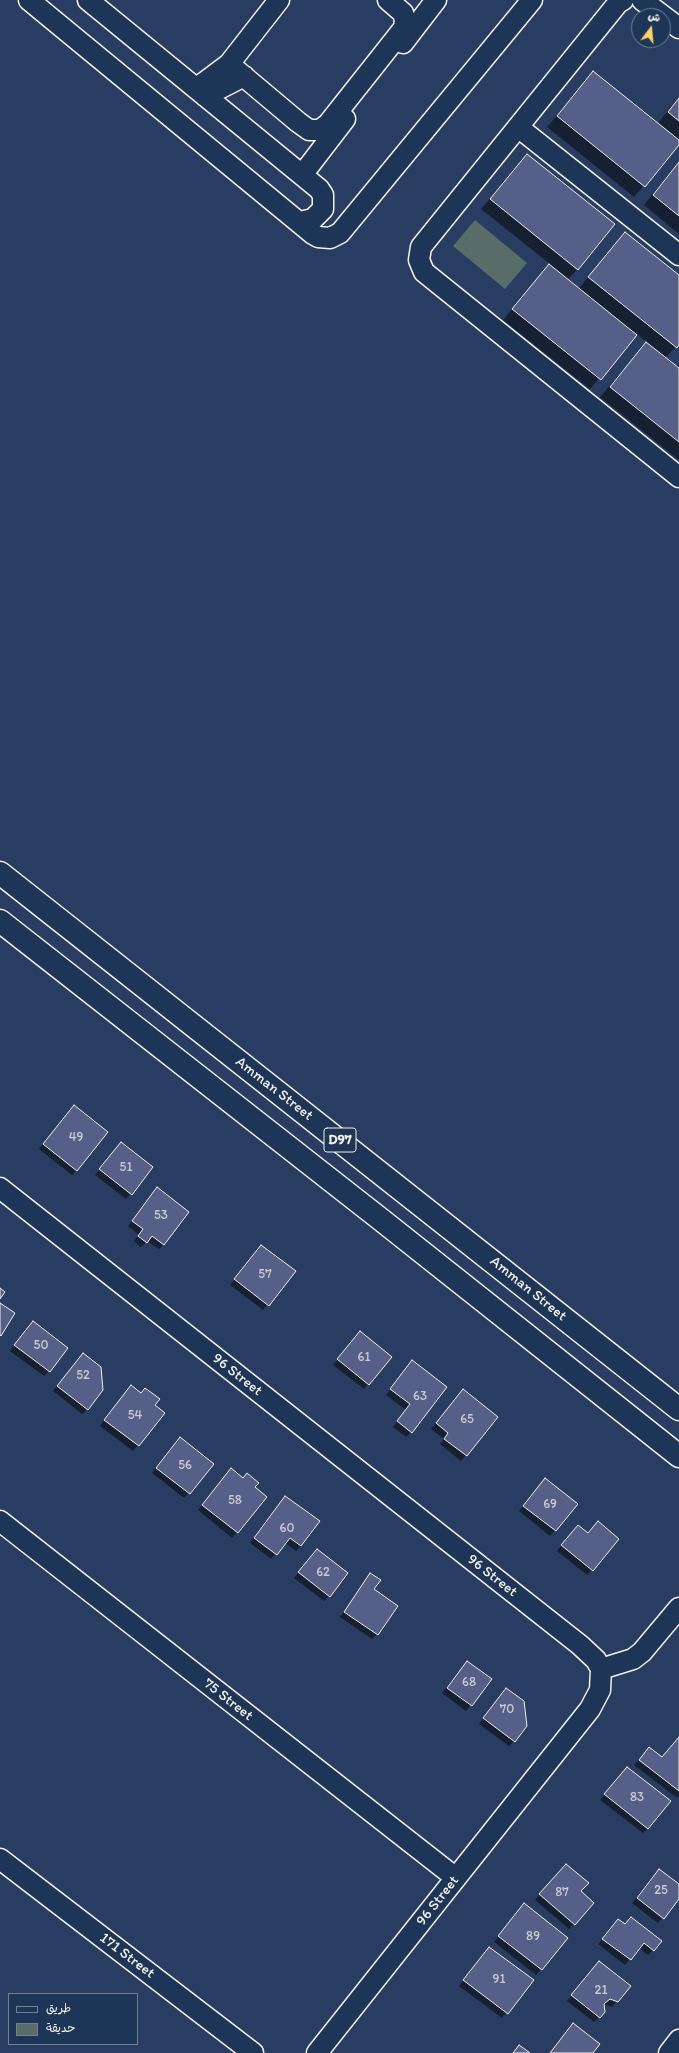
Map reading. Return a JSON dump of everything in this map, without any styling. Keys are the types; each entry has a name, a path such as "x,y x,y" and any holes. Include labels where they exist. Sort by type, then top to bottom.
{"main road":[{"name":"Amman Street","path":"0,873 679,1409"},
{"name":"D97","path":"0,921 380,1218 679,1456"}],"street":[{"path":"29,0 318,237 330,238 340,233 532,0"},
{"path":"88,0 319,189 323,195 323,209 319,215 313,219 300,222"},
{"path":"201,92 236,70 279,0"},
{"path":"236,70 309,130 315,131 324,128 436,0"},
{"path":"623,0 618,3 421,247 419,260 424,272 679,477"},
{"path":"642,0 679,28"},
{"path":"302,175 391,51 405,24 403,13 390,2"},
{"path":"518,127 679,255"},
{"name":"96 Street","path":"0,1188 580,1646 592,1656 601,1669 600,1690 590,1709 317,2053"},
{"name":"75 Street","path":"0,1522 456,1878"},
{"path":"601,1669 633,1659 642,1652 679,1608"},
{"name":"171 Street","path":"0,1859 253,2053"},
{"path":"669,2053 679,2040"}],"green space":[{"path":"475,220 527,263 505,289 453,246"}],"building":[{"path":"593,71 679,140 679,145 645,187 557,116"},
{"path":"679,98 679,121 668,112"},
{"path":"527,154 615,224 578,270 490,199"},
{"path":"679,162 679,216 653,195"},
{"path":"625,232 679,275 679,345 677,348 588,277"},
{"path":"549,264 637,335 601,380 512,309"},
{"path":"646,342 679,368 679,442 610,387"},
{"path":"74,1105 108,1132 77,1171 43,1144"},
{"path":"121,1142 153,1167 132,1195 99,1169"},
{"path":"157,1187 189,1212 164,1245 152,1236 147,1243 138,1236 143,1229 132,1221"},
{"path":"261,1245 296,1271 269,1306 234,1279"},
{"path":"0,1288 5,1292 0,1299"},
{"path":"0,1303 15,1313 1,1336 0,1335"},
{"path":"33,1321 68,1348 50,1372 14,1345"},
{"path":"360,1331 392,1357 369,1385 337,1359"},
{"path":"83,1353 101,1367 103,1390 88,1410 57,1386"},
{"path":"412,1360 447,1387 412,1433 397,1421 410,1404 390,1389"},
{"path":"131,1385 141,1393 145,1388 160,1399 155,1405 165,1413 139,1446 104,1420"},
{"path":"463,1389 498,1417 467,1456 444,1439 448,1433 436,1423"},
{"path":"180,1437 214,1464 190,1494 156,1468"},
{"path":"231,1468 243,1478 247,1473 259,1483 255,1487 267,1497 238,1533 202,1505"},
{"path":"545,1478 578,1504 556,1531 523,1506"},
{"path":"285,1496 320,1521 301,1546 290,1538 277,1555 254,1538"},
{"path":"598,1521 619,1539 593,1571 561,1545 578,1525 588,1533"},
{"path":"317,1549 348,1573 330,1597 298,1572"},
{"path":"370,1573 381,1580 374,1589 398,1606 378,1635 344,1612"},
{"path":"467,1661 492,1679 472,1706 447,1688"},
{"path":"506,1688 524,1701 527,1726 515,1742 483,1718"},
{"path":"679,1737 679,1791 639,1760 649,1747 662,1757"},
{"path":"627,1767 671,1801 648,1829 604,1794"},
{"path":"566,1864 589,1883 581,1891 594,1903 575,1925 539,1894"},
{"path":"659,1869 679,1884 679,1899 664,1919 637,1898"},
{"path":"524,1903 568,1938 542,1970 498,1936"},
{"path":"631,1917 662,1941 654,1951 644,1943 631,1960 602,1939 618,1919 625,1924"},
{"path":"489,1947 534,1980 508,2014 463,1980"},
{"path":"599,1961 631,1986 618,2002 610,1999 604,2004 605,2012 600,2018 571,1995"},
{"path":"573,2023 600,2044 593,2053 550,2053"},
{"path":"519,2045 530,2053 513,2053"}]}
